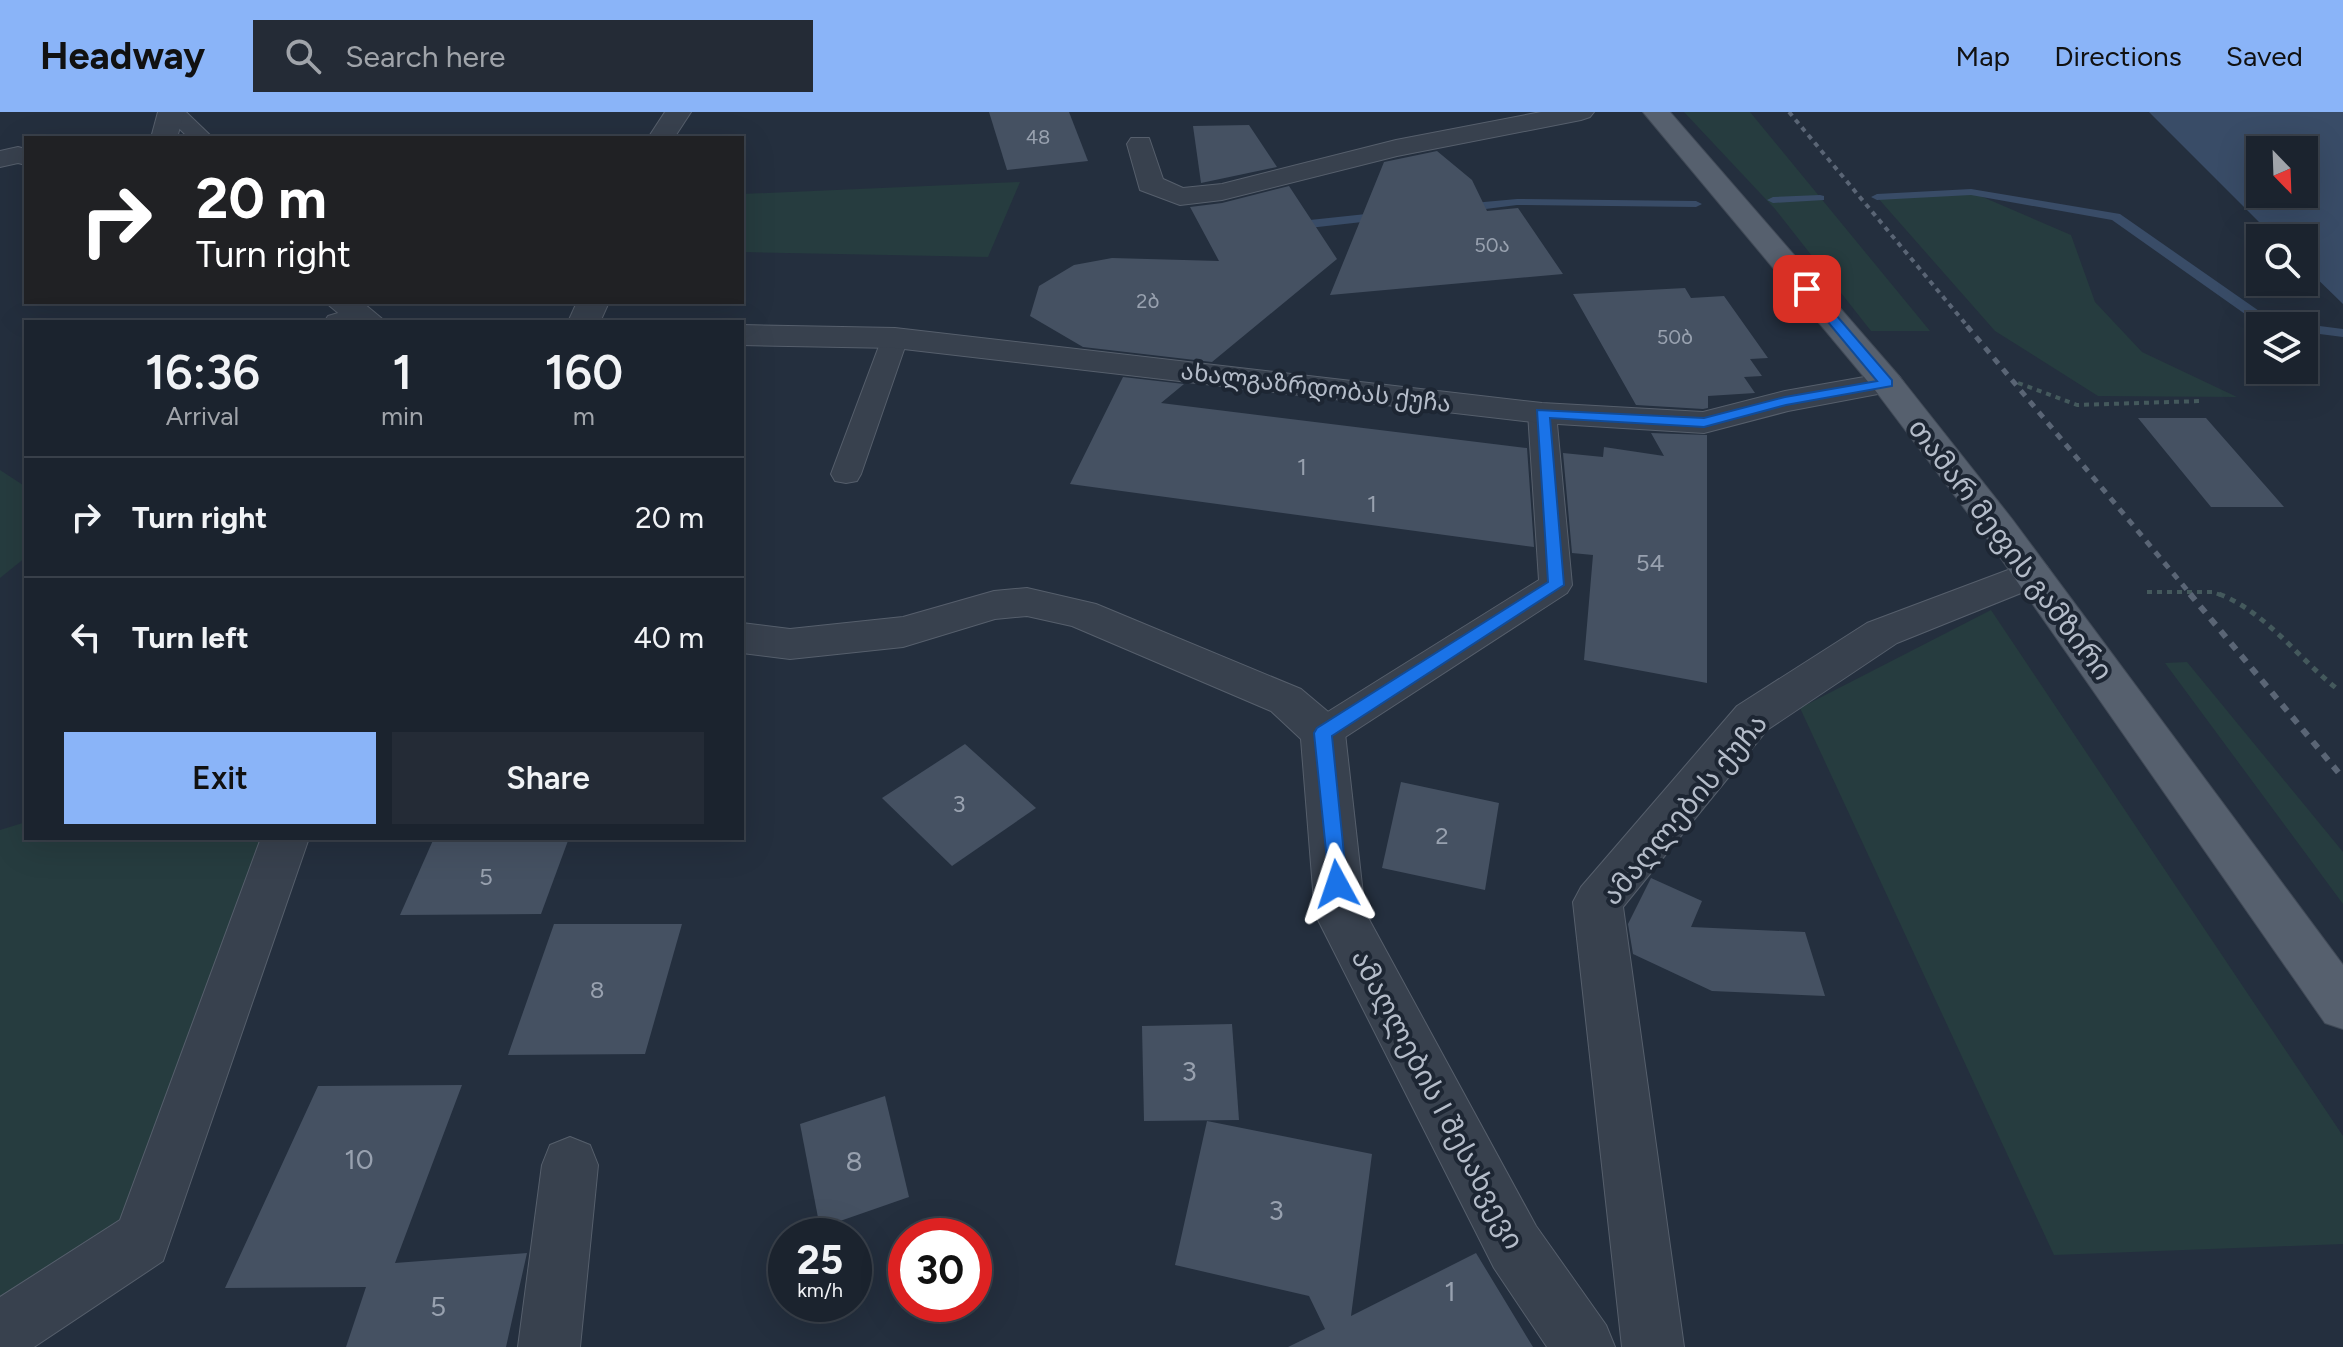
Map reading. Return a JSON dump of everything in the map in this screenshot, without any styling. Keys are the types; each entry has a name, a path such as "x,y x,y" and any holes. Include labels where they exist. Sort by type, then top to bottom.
{"main road":[{"name":"თამარ მეფის გამზირი","path":"1656,112 1887,383 2032,574 2343,1006"}],"street":[{"path":"165,136 172,112"},
{"path":"662,136 678,112"},
{"path":"1140,144 1150,184 1180,197 1222,192 1396,148 1581,112"},
{"name":"ახალგაზრდობას ქუჩა","path":"744,335 895,338 1542,413 1704,423 1785,401 1887,383"},
{"name":"ამაღლების ქუჩა","path":"1653,1347 1598,902 1752,718 1882,633 2032,574"},
{"path":"744,638 790,644 903,632 994,605 1027,602 1082,614 1286,700 1323,733"},
{"name":"ამაღლების I შესახვევი","path":"1323,733 1340,914 1515,1247 1584,1347"},
{"path":"0,1333 142,1240 284,840"},
{"path":"549,1347 570,1165"}],"lane":[{"path":"172,112 200,136"},
{"path":"846,474 895,338"},
{"path":"1323,733 1556,585 1542,413"}],"path":[{"path":"2018,383 2077,405 2201,401"},
{"path":"2147,592 2212,592 2231,599 2261,618 2312,670 2340,691"}],"green space":[{"path":"1684,112 1750,112 1930,331 1871,331 1775,209"},
{"path":"1020,182 988,257 744,252 744,194"},
{"path":"1971,192 2071,235 2095,302 2142,352 2237,397 2098,396 1995,331 1877,197"},
{"path":"0,470 24,486 24,559 0,578"},
{"path":"1991,610 2343,1136 2343,1244 2054,1255 1800,708"},
{"path":"2187,662 2343,852 2343,904 2165,663"},
{"path":"24,823 24,840 284,840 142,1240 0,1333 0,830"}],"water":[{"path":"2149,112 2343,112 2343,304 2318,280 2318,224 2261,224"}],"building":[{"path":"989,112 1069,112 1088,161 1007,170"},
{"path":"1249,125 1277,167 1201,183 1193,126"},
{"path":"1437,151 1472,180 1487,211 1518,208 1563,274 1330,295 1384,162"},
{"path":"1289,186 1337,259 1212,362 1083,347 1030,316 1039,286 1074,265 1112,258 1219,261 1190,207 1222,203"},
{"path":"1685,288 1691,298 1724,296 1768,358 1750,359 1762,376 1744,377 1755,393 1708,396 1708,408 1703,409 1636,405 1573,294"},
{"path":"1123,377 1184,384 1161,403 1527,448 1534,547 1070,484"},
{"path":"2138,418 2206,418 2284,507 2211,507"},
{"path":"1651,433 1707,435 1707,683 1584,660 1593,555 1572,553 1563,453 1603,457 1604,447 1664,456"},
{"path":"965,744 1036,808 952,866 882,798"},
{"path":"1401,782 1499,803 1485,890 1382,868"},
{"path":"433,840 568,840 541,914 400,915"},
{"path":"1651,878 1702,901 1691,927 1805,932 1825,996 1712,991 1633,954 1628,924"},
{"path":"554,924 682,924 645,1054 508,1055"},
{"path":"1232,1024 1239,1120 1144,1121 1142,1026"},
{"path":"462,1085 395,1263 527,1253 506,1347 346,1347 366,1287 225,1288 318,1086"},
{"path":"885,1096 909,1197 849,1218 818,1218 800,1124"},
{"path":"1207,1121 1372,1154 1351,1316 1476,1253 1533,1347 1288,1347 1325,1329 1309,1296 1175,1265"}],"waterway":[{"path":"1877,197 1971,192 2116,217 2251,312"},
{"path":"1773,200 1820,198"},
{"path":"1462,208 1517,202 1696,204"},
{"path":"1291,226 1385,216"},
{"path":"2318,330 2343,333"}],"railway":[{"path":"1789,112 1969,328"},
{"path":"1967,326 2192,596"},
{"path":"2190,594 2343,778"}],"route":[{"path":"1337,884 1323,733 1556,585 1542,413 1704,423 1785,401 1887,383 1807,289"}]}
